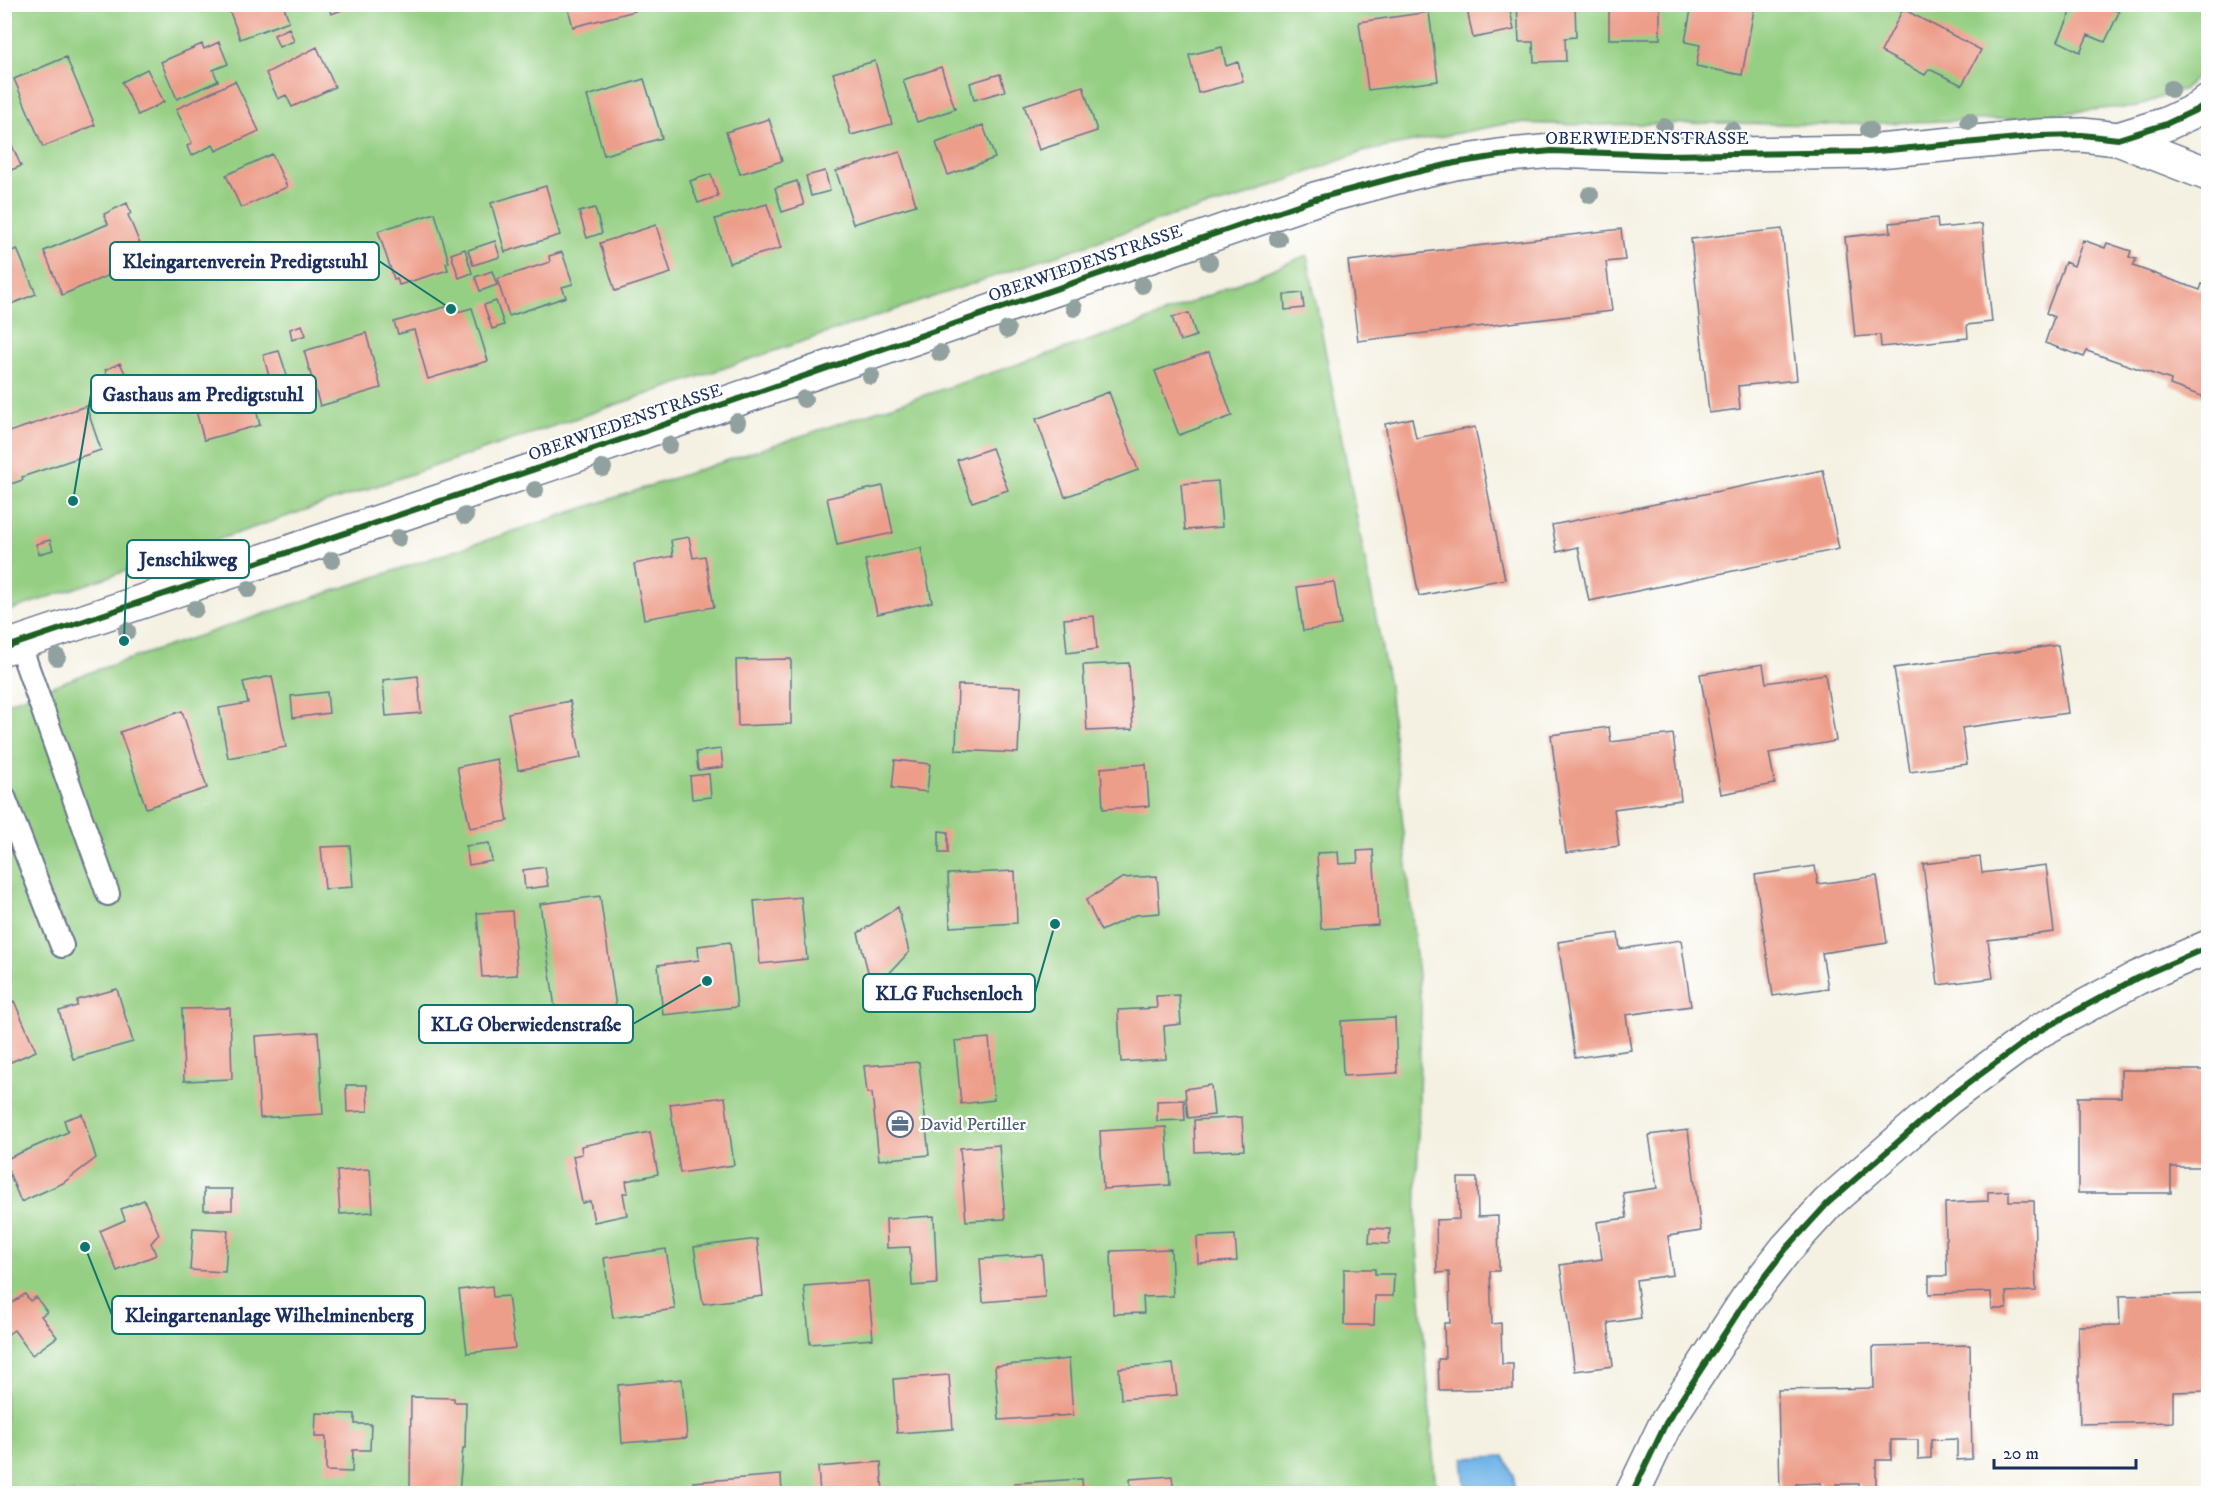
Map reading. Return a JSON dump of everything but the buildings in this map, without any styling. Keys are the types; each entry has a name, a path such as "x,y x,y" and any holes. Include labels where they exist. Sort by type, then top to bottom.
{"street":[{"name":"OBERWIEDENSTRASSE","path":"12,645 587,451 1315,199 1408,174 1499,156 1552,151 1663,155 1867,152 2040,136 2082,135 2118,139 2166,124 2198,109 2208,101"},
{"path":"2118,139 2208,174"},
{"path":"1632,1494 1666,1423 1747,1299 1786,1249 1828,1203 1947,1099 2038,1031 2137,978 2208,947"}],"lane":[{"path":"12,645 108,894"},
{"path":"4,797 63,946"}],"green space":[{"path":"2208,4 2208,67 2184,89 2131,108 2009,119 1824,125 1510,123 1362,152 1238,199 1175,215 5,612 4,5"},
{"path":"1307,255 1389,686 1421,1006 1416,1232 1436,1493 5,1493 4,704 88,673 1136,325"}],"water":[{"path":"1504,1456 1514,1475 1514,1493 1466,1493 1464,1458"}],"cycle path":[{"path":"4,648 565,459 1315,199 1408,174 1455,163 1552,151 1663,155 1867,152 2040,136 2082,135 2118,139 2166,124 2198,109 2208,101"},
{"path":"1632,1494 1666,1423 1747,1299 1786,1249 1828,1203 1947,1099 2039,1031 2137,978 2208,947"}],"place":[{"name":"Kleingartenverein Predigtstuhl","path":"451,309"},
{"name":"Gasthaus am Predigtstuhl","path":"73,501"},
{"name":"Jenschikweg","path":"124,641"},
{"name":"KLG Fuchsenloch","path":"1055,924"},
{"name":"KLG Oberwiedenstraße","path":"707,981"},
{"name":"David Pertiller","path":"900,1124"},
{"name":"Kleingartenanlage Wilhelminenberg","path":"85,1247"}]}
